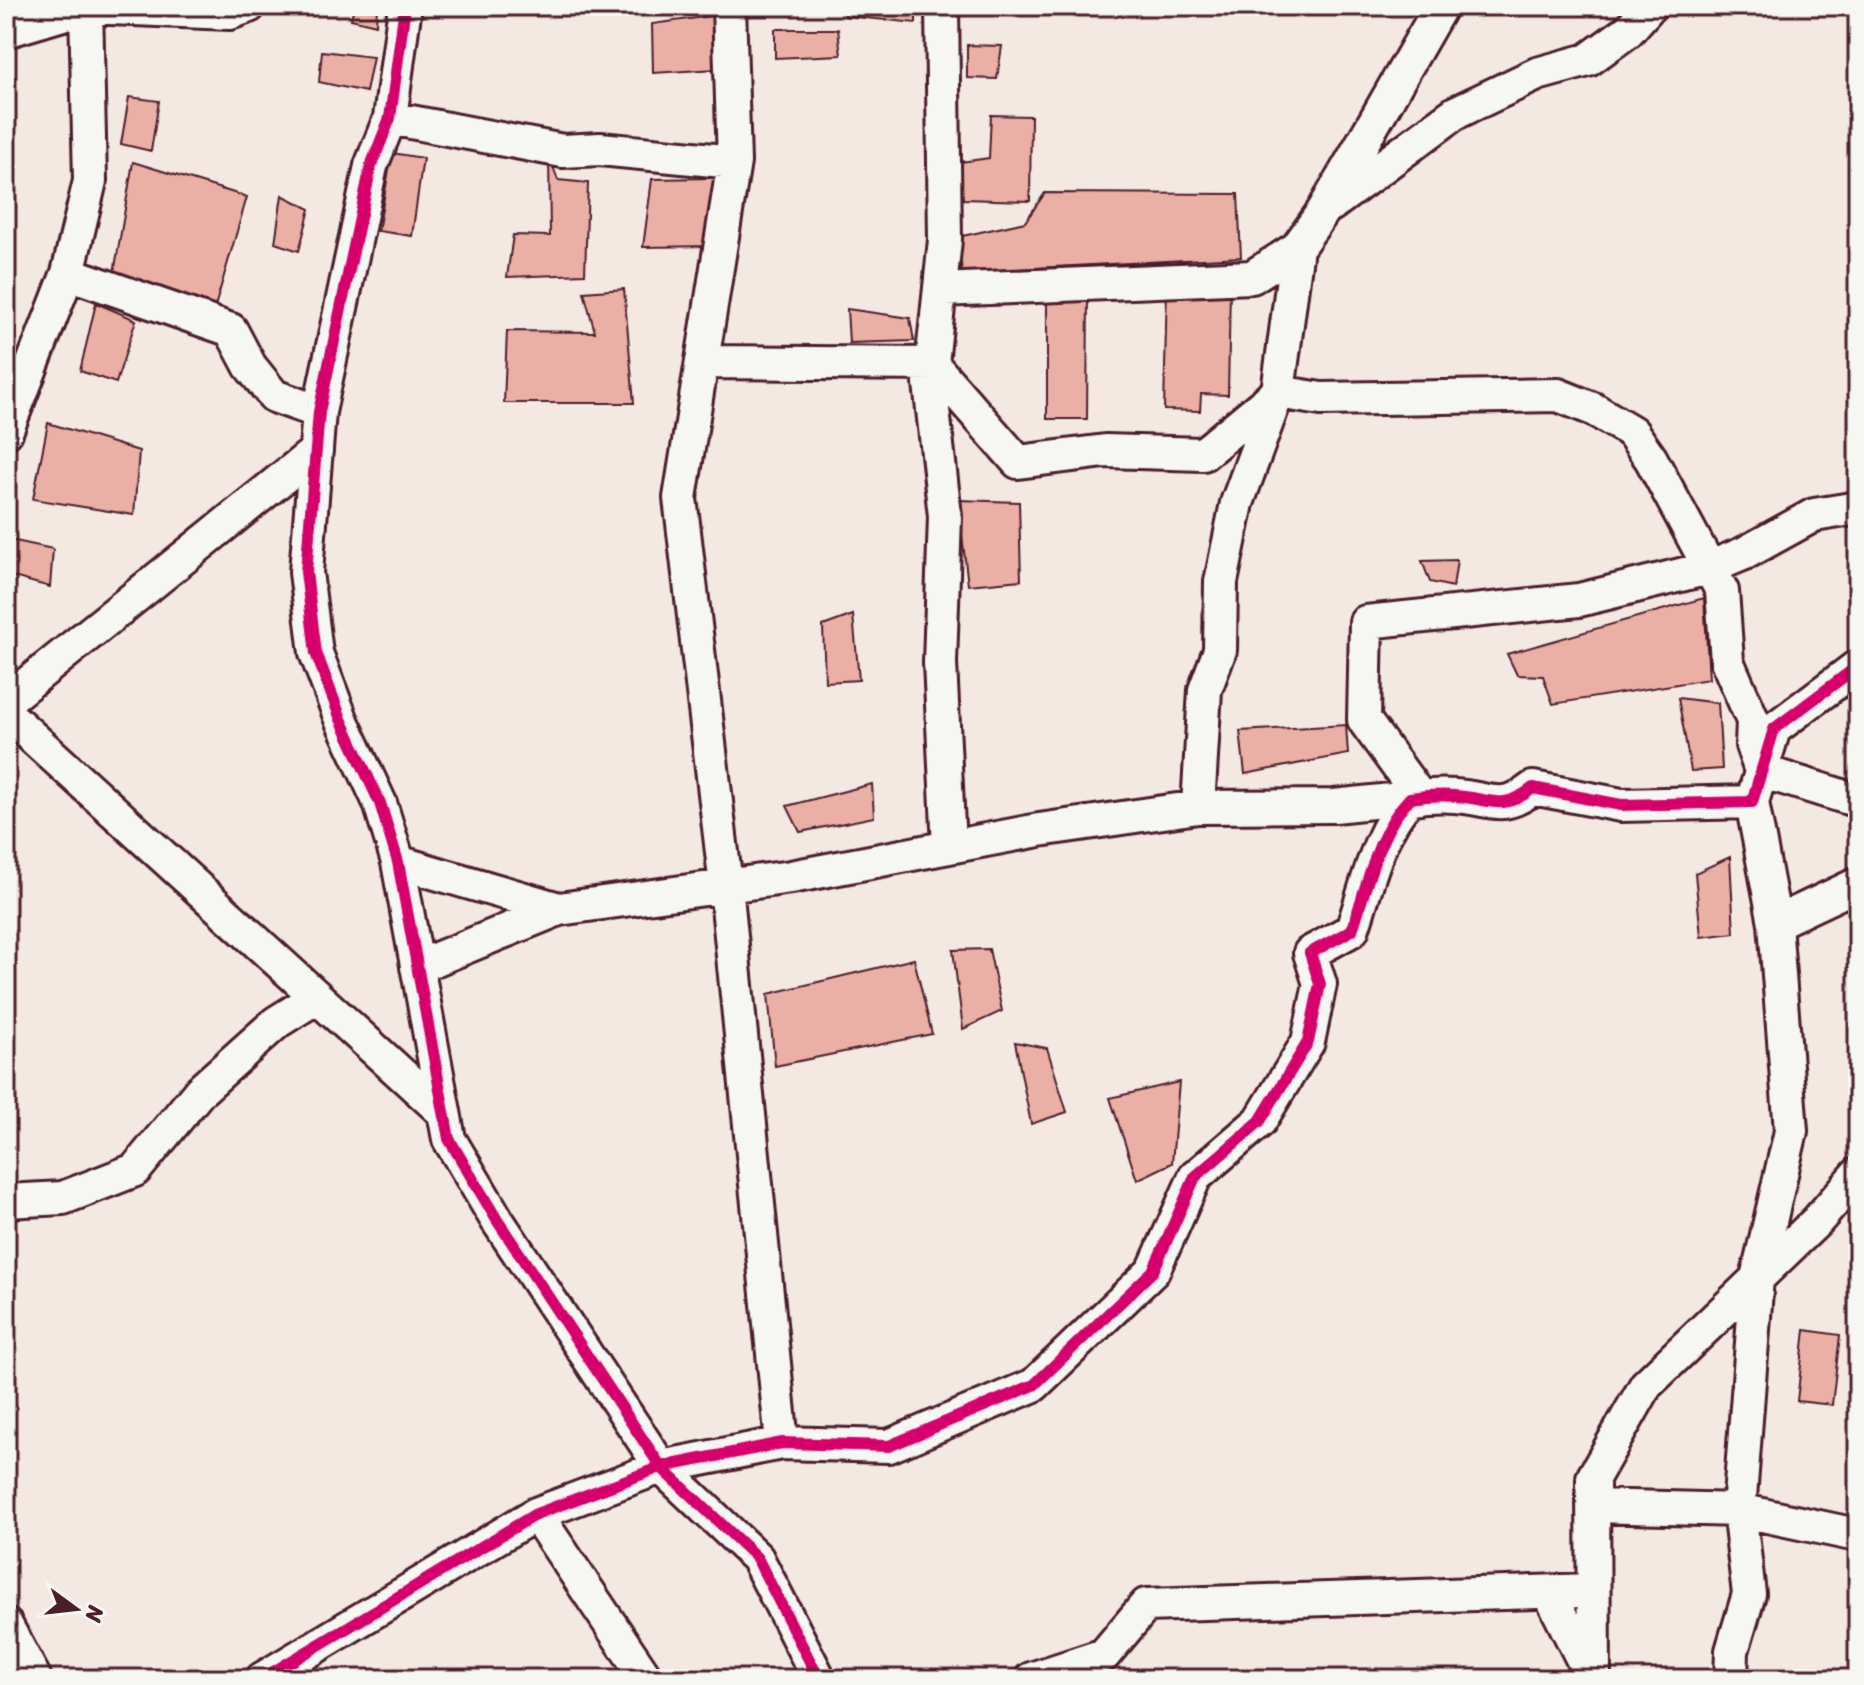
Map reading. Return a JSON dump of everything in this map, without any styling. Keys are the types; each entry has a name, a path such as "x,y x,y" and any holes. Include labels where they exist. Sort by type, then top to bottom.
{"street":[{"path":"6,31 86,6 230,13 249,6"},
{"path":"6,432 68,273 90,181 86,6"},
{"path":"405,6 390,118 371,166 319,412 306,572 316,653 341,719 380,803 398,862 449,1139 497,1220 661,1467 757,1558 819,1679"},
{"path":"729,6 734,162 680,498 726,886 782,1443"},
{"path":"942,6 945,240 932,364 931,409 945,516 940,663 949,847"},
{"path":"940,290 1252,277 1297,248 1324,210 1441,6"},
{"path":"1324,210 1455,113 1537,74 1588,60 1628,31 1650,6"},
{"path":"390,118 563,151 600,149 734,162"},
{"path":"1198,807 1205,690 1220,650 1221,582 1237,503 1278,392 1297,248"},
{"path":"68,273 231,330 250,366 274,396 319,412"},
{"path":"702,362 932,364 1018,462 1105,451 1203,454 1278,392 1321,399 1558,395 1632,432 1651,459 1722,591 1727,661 1753,721 1752,745 1761,771"},
{"path":"6,701 316,451"},
{"path":"1420,797 1364,720 1366,622 1579,600 1709,568 1745,553 1814,515 1858,508"},
{"path":"1731,1679 1732,1651 1749,1594 1739,1510 1757,1278 1791,1131 1775,923 1752,802 1774,729 1858,666"},
{"path":"6,713 442,1111"},
{"path":"1761,771 1858,801"},
{"path":"262,1679 536,1514 661,1467 782,1443 889,1446 1034,1385 1153,1271 1195,1177 1260,1121 1308,1042 1320,984 1310,953 1352,930 1378,853 1397,812 1410,798 1456,796 1501,804 1518,800 1533,788 1621,805 1752,802"},
{"path":"417,967 559,909 726,886 1198,807 1334,806 1420,797"},
{"path":"398,862 559,909"},
{"path":"1775,923 1858,884"},
{"path":"6,1201 63,1198 135,1170 200,1091 277,1022 317,997"},
{"path":"1593,1679 1593,1478 1646,1385 1817,1221 1858,1174"},
{"path":"1593,1506 1739,1510 1847,1533 1858,1532"},
{"path":"536,1514 647,1679"},
{"path":"1031,1679 1104,1655 1146,1605 1593,1590"},
{"path":"1549,1592 1593,1679"},
{"path":"6,1625 35,1679"}],"building":[{"path":"354,6 377,6 376,25 351,19"},
{"path":"845,6 916,6 916,23 845,16"},
{"path":"719,15 717,69 653,73 652,24"},
{"path":"775,29 838,29 841,55 775,58"},
{"path":"967,45 1002,46 997,79 967,78"},
{"path":"322,51 373,57 366,92 319,82"},
{"path":"129,97 159,101 151,151 121,144"},
{"path":"991,115 1031,116 1030,201 963,199 960,162 989,158"},
{"path":"392,153 423,158 412,236 378,231"},
{"path":"549,156 558,180 588,183 585,274 507,277 513,235 550,236"},
{"path":"133,162 247,197 212,317 113,279"},
{"path":"733,170 715,246 643,247 652,179 712,178"},
{"path":"1045,193 1238,194 1241,257 962,272 958,237 1025,222"},
{"path":"282,195 310,209 299,251 275,243"},
{"path":"1167,285 1230,287 1228,395 1201,394 1200,411 1164,410"},
{"path":"624,289 634,403 504,403 507,331 595,332 584,292"},
{"path":"1047,297 1088,297 1087,419 1047,419"},
{"path":"96,303 136,320 116,383 80,371"},
{"path":"847,309 910,318 914,341 849,343"},
{"path":"48,423 139,451 134,515 33,499"},
{"path":"958,500 1019,502 1021,580 968,585"},
{"path":"6,539 53,549 50,587 6,575"},
{"path":"1457,560 1453,587 1430,582 1422,561"},
{"path":"1704,598 1709,679 1553,704 1543,676 1517,675 1507,654"},
{"path":"853,615 859,680 825,682 823,626"},
{"path":"1678,698 1718,703 1722,769 1691,771"},
{"path":"1346,725 1348,754 1245,774 1240,731"},
{"path":"872,784 874,817 800,832 787,806"},
{"path":"1730,857 1734,933 1701,937 1695,873"},
{"path":"989,949 1002,1011 963,1029 953,950"},
{"path":"914,959 932,1034 775,1066 768,994"},
{"path":"1015,1042 1047,1048 1067,1112 1031,1124"},
{"path":"1179,1082 1172,1163 1137,1180 1110,1098"},
{"path":"1805,1330 1840,1335 1832,1405 1797,1401"}],"cycle path":[{"path":"405,6 390,118 371,166 319,412 306,572 316,653 341,719 380,803 398,862 449,1139 497,1220 661,1467 757,1558 819,1679"},
{"path":"262,1679 536,1514 661,1467 782,1443 889,1446 1034,1385 1153,1271 1195,1177 1260,1121 1308,1042 1320,984 1310,953 1352,930 1381,843 1410,798 1449,796 1503,802 1522,796 1533,788 1621,805 1752,802 1774,729 1858,666"}]}
